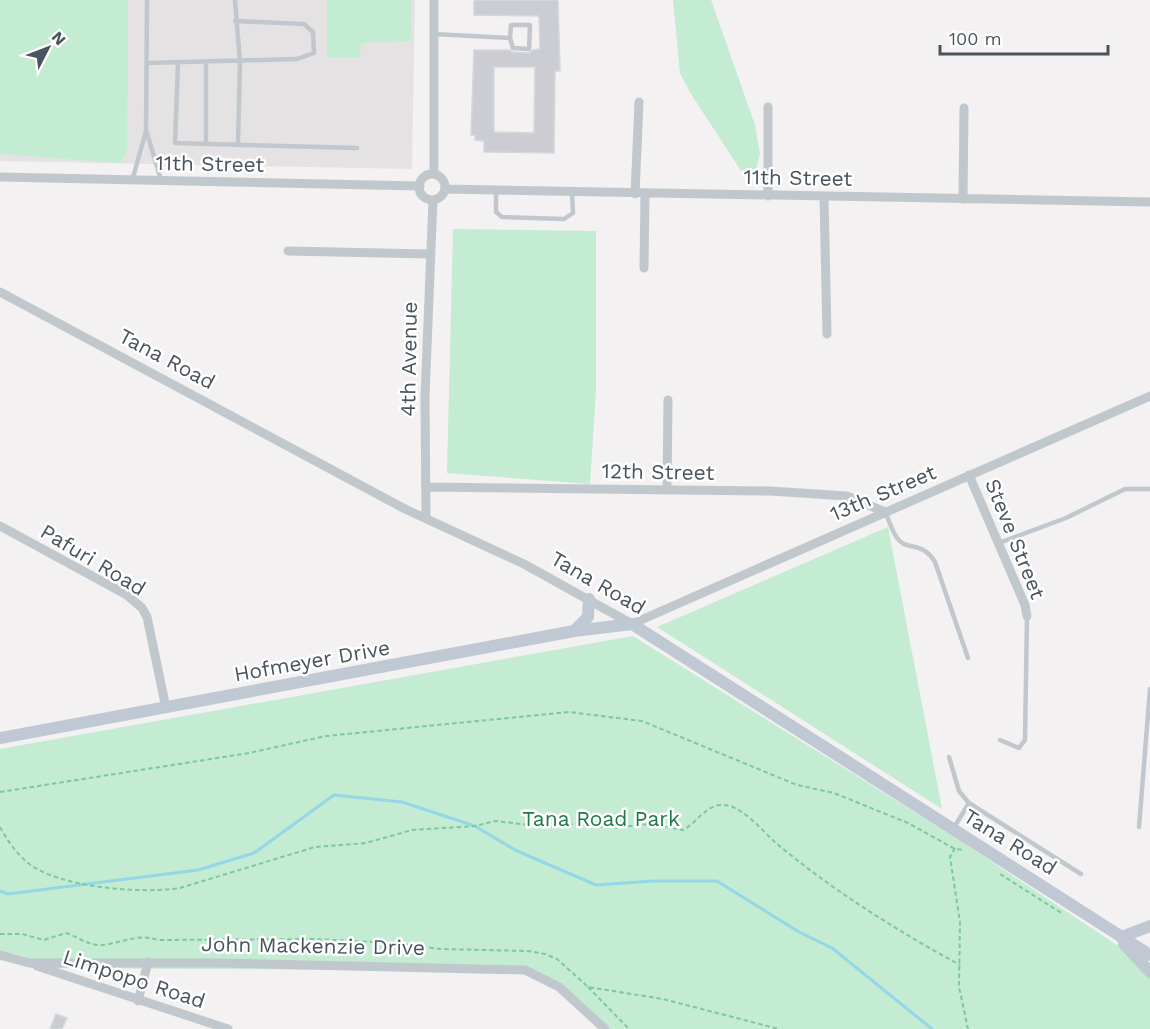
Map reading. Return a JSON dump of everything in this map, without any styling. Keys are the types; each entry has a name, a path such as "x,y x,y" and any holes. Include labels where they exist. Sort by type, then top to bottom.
{"main road":[{"path":"574,631 588,617 589,599"},
{"name":"Hofmeyer Drive","path":"0,738 574,631 632,624"},
{"name":"Tana Road","path":"632,624 1150,955"},
{"path":"1150,926 1117,935 1150,972"}],"street":[{"path":"434,0 434,174"},
{"path":"639,102 644,268"},
{"path":"768,107 768,196"},
{"path":"963,199 964,108"},
{"path":"434,174 444,181 445,189 441,197 433,200 425,197 420,186 426,176 434,174"},
{"name":"11th Street","path":"0,177 420,186"},
{"name":"11th Street","path":"445,189 1150,202"},
{"path":"824,197 827,334"},
{"name":"4th Avenue","path":"426,518 429,254 433,200"},
{"path":"288,251 429,254"},
{"name":"Tana Road","path":"0,292 426,518 524,564 632,624"},
{"name":"13th Street","path":"632,624 1150,396"},
{"path":"667,490 668,400"},
{"name":"Steve Street","path":"969,475 1025,605 1027,616"},
{"name":"12th Street","path":"426,487 667,490 840,496 861,500 885,512"},
{"name":"Pafuri Road","path":"0,526 127,595 142,608 150,632 165,708"},
{"name":"John Mackenzie Drive","path":"0,955 29,963 148,962 525,970 559,987 605,1029"},
{"path":"138,1001 148,962"},
{"name":"Limpopo Road","path":"29,963 228,1029"}],"lane":[{"path":"132,181 146,131 147,0"},
{"path":"235,0 240,62 238,145"},
{"path":"147,63 297,59 311,56 314,53 313,32 304,24 235,21"},
{"path":"511,25 530,25 529,49 513,48 510,38 511,25"},
{"path":"433,34 510,38"},
{"path":"178,63 175,143 357,148"},
{"path":"206,63 206,144"},
{"path":"146,131 162,182"},
{"path":"496,191 496,213 502,217 564,219 573,213 572,192"},
{"path":"999,543 1066,518 1125,489 1150,489"},
{"path":"885,512 897,539 929,552 935,562 968,658"},
{"path":"1000,741 1019,748 1025,740 1027,616"},
{"path":"1139,827 1150,689"},
{"path":"949,757 959,791 969,803 1081,874"},
{"path":"958,832 969,803"}],"path":[{"path":"0,792 249,753 326,736 569,712 642,722 797,785 834,793 908,823 955,849 972,850"},
{"path":"0,827 9,842 29,864 64,880 157,892 180,888 315,847 366,843 412,830 475,826 495,821 530,825 580,824 612,828 649,824 683,830 710,809 720,805 735,807 778,845 851,898 919,942 960,965"},
{"path":"958,832 955,849 950,857 960,922 959,987 968,1029"},
{"path":"998,873 1054,910 1070,917"},
{"path":"588,987 629,1029"}],"shaded area":[{"path":"0,0 415,0 412,169 0,161"}],"green space":[{"path":"0,0 128,0 127,153 120,163 0,154"},
{"path":"327,0 412,0 411,41 361,43 360,57 327,57"},
{"path":"673,0 711,0 755,125 760,154 755,174 745,177 691,94 680,73"},
{"path":"453,229 596,231 596,390 590,484 447,473"},
{"path":"888,527 942,809 657,627"},
{"name":"Tana Road Park","path":"633,636 959,840 1150,967 1150,1029 600,1029 561,991 523,971 31,968 0,957 0,749"}],"building":[{"path":"474,0 558,0 560,71 555,71 554,153 484,152 484,141 475,140 475,135 471,135 474,50 509,50 529,53 540,49 539,16 474,15","holes":["494,67 535,67 534,133 494,132"]},
{"path":"56,1014 67,1018 62,1029 50,1029"}],"waterway":[{"path":"0,891 8,894 198,870 254,853 334,795 402,802 475,826 515,850 596,885 653,881 717,881 799,932 832,948 932,1029"}]}
